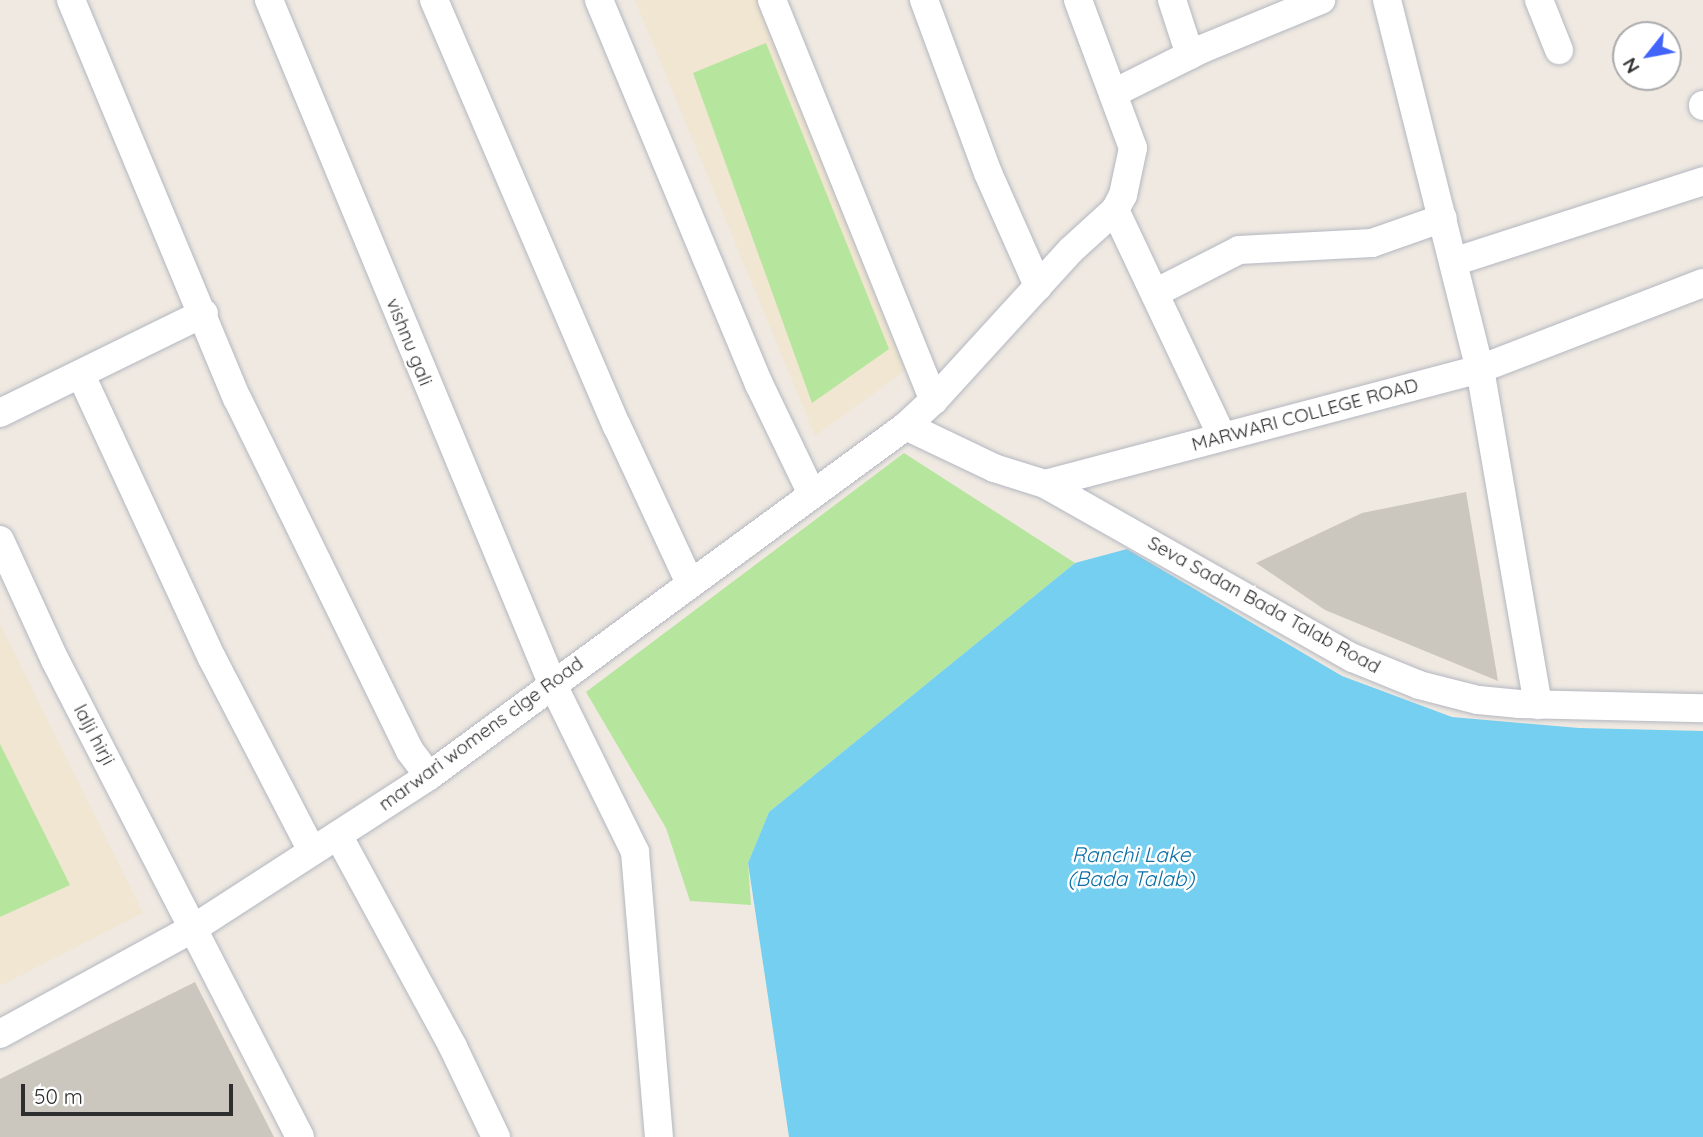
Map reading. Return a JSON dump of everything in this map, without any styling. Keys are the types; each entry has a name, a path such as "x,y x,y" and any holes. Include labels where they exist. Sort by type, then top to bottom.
{"street":[{"path":"71,0 280,490 410,751 429,776"},
{"name":"vishnu gali","path":"269,0 552,683 635,852 659,1137"},
{"path":"434,0 617,426 690,583"},
{"path":"599,0 759,384 812,494"},
{"path":"772,0 934,400"},
{"path":"924,0 993,186 1038,286"},
{"path":"1078,0 1133,148 1131,170 1115,210 1157,292 1222,436"},
{"path":"1172,0 1190,55"},
{"path":"1114,93 1190,55 1321,0"},
{"path":"1387,0 1455,261 1480,369 1538,705"},
{"path":"1539,0 1559,50"},
{"path":"1455,261 1703,181"},
{"name":"marwari womens clge Road","path":"0,1034 194,928 429,776 552,683 906,426 934,400 1038,286 1115,210"},
{"path":"1157,292 1239,250 1372,243 1443,218"},
{"name":"MARWARI COLLEGE ROAD","path":"1045,484 1480,369 1703,283"},
{"path":"0,413 204,313"},
{"path":"81,375 212,658 312,851"},
{"path":"906,426 994,468 1045,484"},
{"name":"Seva Sadan Bada Talab Road","path":"1045,484 1353,658 1452,694 1538,705 1703,708"},
{"name":"lalji hirji","path":"0,540 55,660 300,1137"},
{"path":"338,835 453,1047 496,1137"}],"shaded area":[{"path":"635,0 772,0 918,361 815,436"},
{"path":"0,624 143,913 0,986"}],"green space":[{"path":"766,43 889,349 812,403 693,73"},
{"path":"904,453 1075,563 769,812 748,863 751,905 690,901 666,828 586,692"},
{"path":"0,744 70,885 0,917"}],"water":[{"name":"Ranchi Lake (Bada Talab)","path":"1127,549 1342,676 1452,717 1579,728 1703,731 1703,1137 789,1137 748,863 769,812 1075,563"}],"building":[{"path":"1466,492 1498,681 1325,610 1256,563 1362,513"},
{"path":"195,982 274,1137 0,1137 0,1079"}]}
